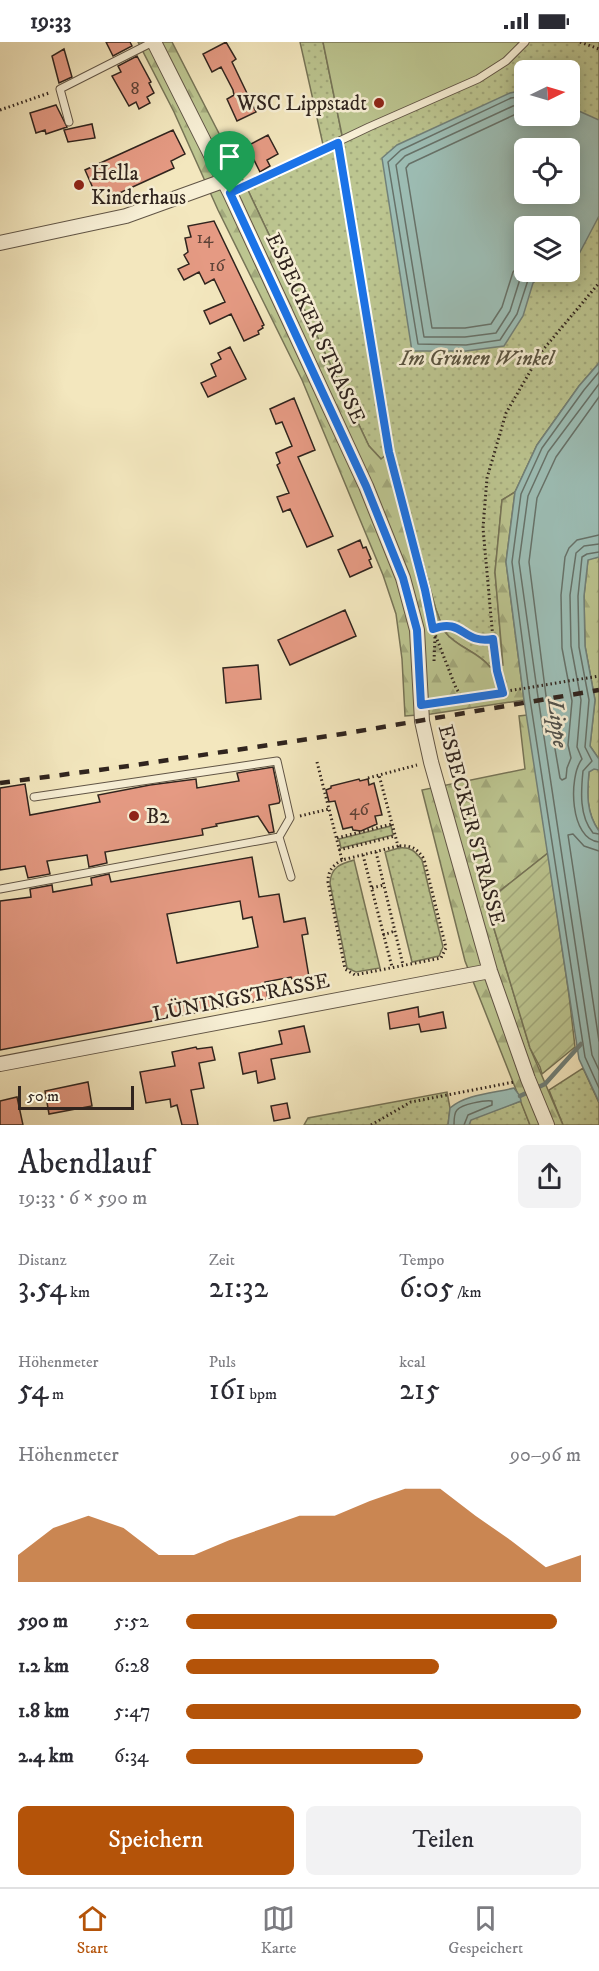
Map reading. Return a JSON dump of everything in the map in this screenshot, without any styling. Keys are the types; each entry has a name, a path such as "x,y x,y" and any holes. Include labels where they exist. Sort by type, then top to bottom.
{"street":[{"name":"ESBECKER STRASSE","path":"153,42 227,187 366,486 403,578 417,630 421,705 431,762 490,971 547,1125"},
{"path":"0,243 126,216 227,187"},
{"name":"LÜNINGSTRASSE","path":"0,1064 490,971"}],"lane":[{"path":"69,122 60,90 153,42"},
{"path":"227,187 338,143 478,78 506,60 525,42"},
{"path":"34,797 277,760 290,818 279,837 291,877"},
{"path":"0,889 279,837"}],"path":[{"path":"580,42 599,49"},
{"path":"0,110 60,90"},
{"path":"338,143 389,452 433,629 456,688 464,700"},
{"path":"503,693 497,671 493,639 483,528 487,478 506,412 542,351 599,283"},
{"path":"417,630 433,629 444,625 454,626 477,640 493,639"},
{"path":"421,705 464,700 599,676"},
{"path":"318,762 342,860"},
{"path":"368,778 431,762"},
{"path":"379,775 398,846"},
{"path":"290,818 329,809"},
{"path":"336,838 392,824"},
{"path":"339,850 395,836"},
{"path":"409,845 418,850 424,859 446,948 441,958 355,975 345,969 328,873 342,860 398,846 409,845"},
{"path":"376,852 403,965"},
{"path":"363,855 392,968"},
{"path":"372,888 384,885"},
{"path":"383,935 395,932"},
{"path":"370,1125 411,1102 529,1081"}],"green space":[{"path":"138,42 172,42 246,186 369,446 381,459 392,450 436,610 444,630 455,642 480,657 490,667 503,665 495,572 502,500 515,492 506,562 524,700 405,716 402,659 396,614 383,575 302,380 218,210 174,112"},
{"name":"Im Grünen Winkel","path":"300,42 323,42 343,140 525,42 599,42 599,363 579,386 537,445 515,492 502,500 495,572 503,665 490,667 480,657 455,642 444,630 436,610 392,451 381,459 369,446 246,186 324,149"},
{"name":"WSC Lippstadt","path":"323,42 525,42 478,79 343,140"},
{"path":"599,557 599,759 590,746 595,700 585,646 584,596 588,559"},
{"path":"527,715 548,853 486,902 530,1048 563,1125 530,1125 465,961 422,790 525,769 519,716"},
{"path":"594,768 599,770 599,831 588,803 589,772"},
{"path":"391,826 393,835 341,848 339,839"},
{"path":"399,848 412,850 422,860 443,947 439,956 412,962 385,852"},
{"path":"548,853 575,1047 542,1074 530,1048 486,902"},
{"path":"354,860 380,968 356,972 347,968 330,883 332,873 337,867"},
{"path":"583,1068 599,1103 599,1125 563,1125 549,1090"},
{"path":"447,1092 450,1108 448,1125 304,1125 308,1118"},
{"path":"521,1101 530,1125 469,1125 471,1119"}],"water":[{"path":"514,92 514,126 580,126 580,111 599,120 599,216 580,252 580,216 514,216 514,282 534,282 523,316 504,346 466,351 412,351 382,158 397,145"},
{"name":"Lippe","path":"599,363 599,557 588,560 584,596 585,646 595,700 590,746 599,759 599,770 594,769 589,772 588,795 592,817 599,831 599,1102 579,1059 524,700 506,562 515,492 537,445 579,386"},
{"path":"514,1088 521,1101 471,1120 469,1125 448,1125 450,1108 457,1103 472,1097"}],"building":[{"path":"106,42 130,42 132,46 113,56"},
{"path":"226,42 236,59 232,62 256,112 237,121 227,99 234,95 233,90 221,67 212,72 203,54"},
{"path":"64,49 72,77 59,83 52,56"},
{"path":"137,56 151,82 149,83 154,93 147,97 150,103 139,109 136,102 129,106 112,76 121,72 118,66"},
{"path":"56,105 67,127 46,134 45,130 36,133 30,113"},
{"path":"92,124 95,138 68,142 64,130"},
{"path":"173,130 185,154 171,161 174,168 113,196 110,189 96,195 85,170"},
{"path":"268,135 278,154 267,160 270,166 260,172 247,146"},
{"path":"214,221 264,325 258,331 259,334 244,341 231,314 210,324 204,311 225,302 214,279 205,284 199,272 184,280 178,269 189,264 184,255 188,252 185,238 191,237 188,226"},
{"path":"230,347 246,379 208,397 201,383 216,376 211,364 221,359 218,353"},
{"path":"294,398 315,450 298,457 333,536 307,547 290,509 283,512 277,497 289,493 277,465 280,463 276,453 292,446 282,422 276,424 270,409"},
{"path":"360,540 363,548 366,547 372,567 350,577 338,550"},
{"path":"345,610 356,636 290,665 278,640"},
{"path":"258,665 261,699 226,703 223,668"},
{"name":"B2","path":"273,767 280,801 269,805 274,832 269,833 258,816 216,824 217,826 202,829 203,835 105,852 107,863 89,867 87,855 47,861 50,874 28,878 25,866 0,870 0,788 25,784 30,815 100,802 98,795 150,785 196,779 197,788 239,781 237,773"},
{"path":"359,779 360,781 368,779 369,785 374,783 382,815 375,816 377,824 361,831 353,830 352,827 343,829 335,801 329,802 326,790 331,786"},
{"path":"252,857 259,897 279,894 284,922 305,918 308,934 302,935 309,977 292,979 291,977 265,982 268,999 0,1050 0,901 31,897 30,889 52,885 53,892 92,885 91,878 109,874 111,882","holes":["240,901 243,919 252,917 258,947 177,963 167,914"]},
{"path":"418,1007 419,1017 443,1012 446,1028 421,1032 419,1024 390,1029 388,1013"},
{"path":"304,1026 310,1052 271,1059 275,1079 258,1083 256,1071 243,1074 239,1053 282,1044 279,1031"},
{"path":"196,1047 197,1049 212,1047 215,1060 199,1063 204,1088 191,1090 198,1125 182,1125 177,1105 171,1107 170,1099 146,1103 140,1072 175,1066 172,1052"},
{"path":"88,1082 92,1106 49,1114 45,1091"},
{"path":"17,1097 23,1125 0,1125 0,1101"},
{"path":"287,1103 290,1118 274,1121 271,1106"}],"waterway":[{"path":"520,1096 545,1084 581,1044"}],"railway":[{"path":"0,783 342,734 599,690"}],"place":[{"name":"WSC Lippstadt","path":"379,103"},
{"name":"Hella Kinderhaus","path":"79,185"},
{"name":"B2","path":"134,816"}],"route":[{"path":"338,143 389,452 433,629 444,625 454,626 477,640 493,639 497,671 503,693 421,705 417,630 403,578 366,486 230,193 338,143"}]}
